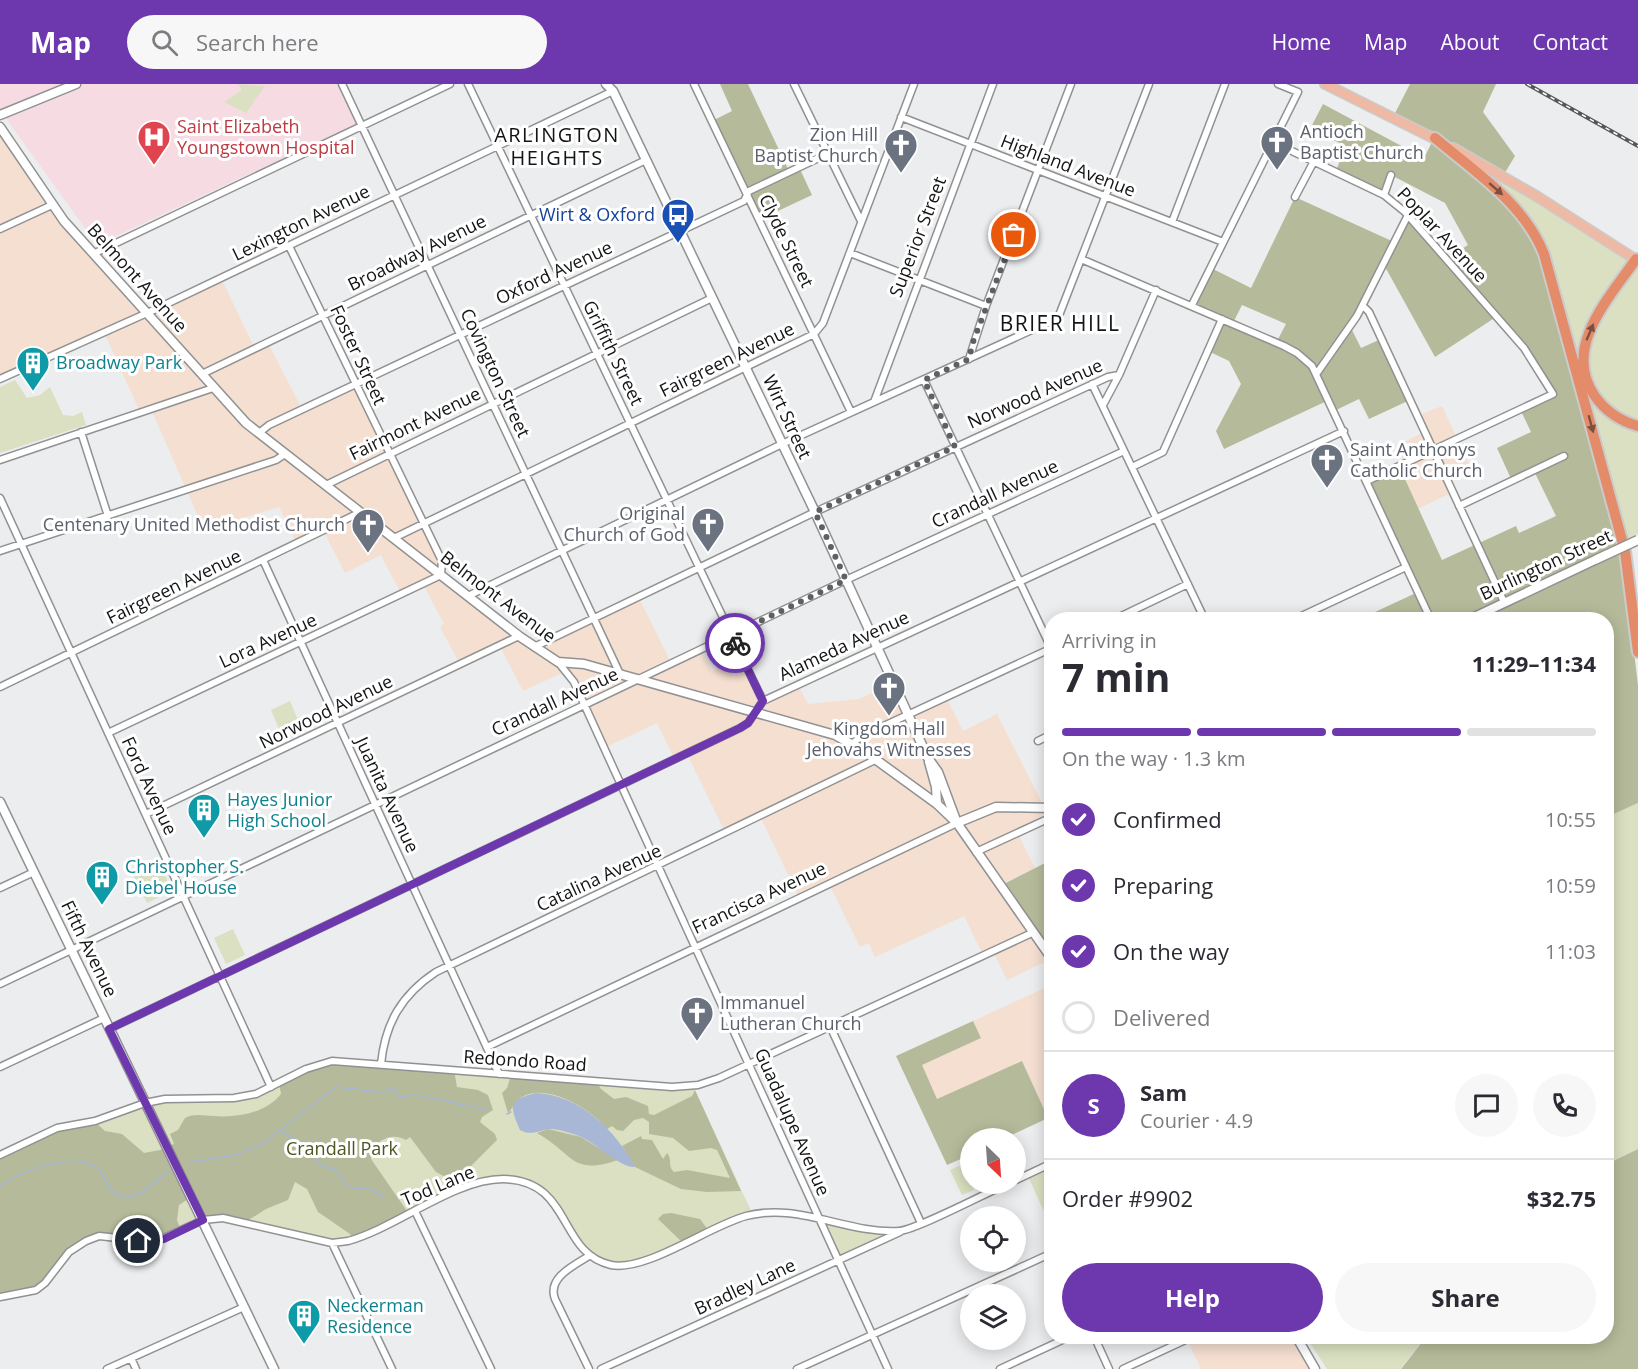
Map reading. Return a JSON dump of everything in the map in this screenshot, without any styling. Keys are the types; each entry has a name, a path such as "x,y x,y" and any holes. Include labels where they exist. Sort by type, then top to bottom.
{"highway":[{"path":"1435,138 1501,193 1532,228 1544,254 1625,551 1638,652"},
{"path":"1637,260 1593,323 1585,342 1583,358 1588,384 1597,399 1617,418 1638,426"}],"main road":[{"path":"0,115 60,87 76,84"},
{"name":"Wirt Street","path":"606,84 613,87 679,231 815,512 928,758 938,772 957,823"},
{"path":"1325,84 1435,138 1538,196 1637,260"},
{"name":"Belmont Avenue","path":"0,127 52,205 93,254 213,388 259,433 285,454 519,636 558,662 584,664 835,735 853,743 937,804 957,823 1044,947"},
{"name":"Burlington Street","path":"1484,612 1638,540"},
{"name":"Wirt Street","path":"928,758 937,804"},
{"name":"Fifth Avenue","path":"0,802 274,1369"},
{"name":"Francisca Avenue","path":"957,823 996,807 1044,808"},
{"path":"1301,1344 1315,1369"}],"street":[{"name":"Covington Street","path":"342,84 620,674"},
{"path":"93,254 450,84"},
{"name":"Griffith Street","path":"468,84 763,701"},
{"name":"Clyde Street","path":"694,84 851,412"},
{"path":"794,84 861,220"},
{"path":"814,334 823,323 914,84"},
{"name":"Superior Street","path":"874,402 993,84"},
{"path":"969,359 986,306 1071,84"},
{"path":"468,596 782,444 1058,318 1149,84"},
{"path":"1172,222 1225,84"},
{"path":"1192,305 1298,93 1278,84"},
{"name":"Lexington Avenue","path":"0,379 147,313 394,196 613,87"},
{"name":"Highland Avenue","path":"901,117 1223,242"},
{"name":"Poplar Avenue","path":"1273,142 1384,195 1408,215 1524,348 1553,394 1433,450"},
{"name":"Oxford Avenue","path":"259,433 269,425 744,201 750,191 827,154"},
{"name":"Broadway Avenue","path":"202,374 646,160"},
{"path":"1295,196 1313,163"},
{"path":"1384,195 1391,175"},
{"path":"0,229 52,205"},
{"path":"1317,373 1363,306 1408,215"},
{"name":"Foster Street","path":"289,246 442,561 441,575"},
{"path":"850,253 986,306"},
{"path":"1082,258 1297,353 1317,373 1427,612"},
{"name":"Norwood Avenue","path":"595,617 955,447 1092,384 1119,375 1156,290"},
{"name":"Fairmont Avenue","path":"326,485 712,298"},
{"path":"1363,306 1369,312 1504,602"},
{"path":"1132,467 1163,452 1222,319"},
{"name":"Fairgreen Avenue","path":"393,538 814,334"},
{"path":"1103,405 1119,375"},
{"path":"924,380 1044,634"},
{"path":"1092,384 1201,612"},
{"path":"0,460 213,388"},
{"name":"Alameda Avenue","path":"763,701 1344,431"},
{"path":"81,432 108,516"},
{"path":"1367,481 1433,450"},
{"name":"Crandall Avenue","path":"0,984 584,704 1124,451"},
{"path":"0,551 276,460 285,454"},
{"path":"1459,506 1564,456"},
{"name":"Ford Avenue","path":"0,498 271,1087"},
{"name":"Fairgreen Avenue","path":"0,687 361,512"},
{"name":"Juanita Avenue","path":"264,561 499,1074"},
{"path":"1310,612 1406,567"},
{"name":"Lora Avenue","path":"108,733 441,575"},
{"path":"1130,612 1188,585"},
{"path":"534,647 595,617"},
{"name":"Norwood Avenue","path":"146,814 519,636"},
{"path":"853,743 909,714 1044,652"},
{"name":"Guadalupe Avenue","path":"558,662 573,682 584,704 888,1369"},
{"path":"109,1029 740,728 763,701"},
{"path":"1038,741 1044,738"},
{"name":"Catalina Avenue","path":"381,1064 387,1032 402,1001 424,980 875,760"},
{"path":"976,852 1044,821"},
{"name":"Francisca Avenue","path":"487,1047 957,823"},
{"path":"0,888 34,872"},
{"name":"Redondo Road","path":"0,1155 57,1128 95,1121 145,1103 165,1099 243,1097 271,1087 326,1061 681,1087 708,1082 1034,932"},
{"path":"0,1067 104,1018"},
{"path":"830,1026 921,1223"},
{"path":"1026,1175 1044,1167"},
{"name":"Tod Lane","path":"0,1297 36,1290 45,1283 69,1252 92,1238 114,1236 155,1242 203,1220 223,1218 332,1243 353,1239 479,1183 501,1179 531,1185 549,1197 561,1212 579,1247 589,1257"},
{"path":"589,1369 555,1299 553,1289 558,1278 589,1257 612,1265 629,1265 746,1216 776,1212 873,1229 901,1231 985,1194"},
{"path":"415,1211 491,1369"},
{"name":"Bradley Lane","path":"601,1369 901,1231"},
{"path":"332,1243 392,1369"},
{"path":"797,1369 1044,1257"},
{"path":"107,1369 244,1307"},
{"path":"1000,1369 1054,1344"},
{"path":"1098,1344 1109,1369"},
{"path":"1123,1369 1177,1344"},
{"path":"131,1358 136,1369"}],"shaded area":[{"name":"Saint Elizabeth Youngstown Hospital","path":"0,84 337,84 356,124 97,245 0,110"},
{"path":"0,127 52,205 147,313 221,278 254,347 267,341 302,409 355,384 442,561 441,575 534,647 638,596 671,663 701,649 712,671 742,657 763,701 798,685 808,704 859,699 894,682 909,714 946,697 963,731 997,714 1044,807 1044,820 1017,832 1035,868 1001,885 1044,949 1044,962 1007,980 993,951 983,955 964,916 875,957 869,943 860,947 829,884 799,898 761,818 726,834 687,754 675,760 657,723 604,748 566,671 523,691 500,646 460,664 440,627 444,624 423,584 401,594 381,555 345,573 324,532 297,544 279,507 204,530 151,409 140,412 104,332 0,379"},
{"path":"1442,406 1469,464 1445,475 1453,492 1418,509 1399,466 1405,463 1397,446 1424,432 1417,416"},
{"path":"1044,988 1044,1109 1022,1061 937,1100 921,1065 981,1038 973,1021"},
{"path":"1189,1344 1300,1344 1315,1369 1201,1369"}],"green space":[{"path":"238,84 265,86 246,113 224,102 242,90"},
{"path":"720,84 748,84 789,171 799,167 812,195 759,220 712,121 732,111"},
{"path":"1410,84 1496,84 1483,112 1515,156 1503,176 1439,140 1501,193 1536,243 1619,543 1595,555 1599,563 1622,553 1638,685 1638,803 1614,814 1614,612 1375,612 1418,592 1367,481 1399,466 1442,560 1516,526 1519,533 1556,516 1534,471 1512,481 1497,448 1531,432 1520,409 1553,394 1524,348 1496,317 1435,357 1384,265 1350,326 1361,348 1381,339 1410,400 1369,419 1359,399 1334,411 1329,400 1224,449 1216,431 1241,384 1229,361 1208,351 1222,319 1192,305 1211,268 1251,288 1295,197 1394,242 1408,215 1446,258 1468,245 1445,203 1391,175 1384,195 1335,173 1346,146 1310,129 1323,104 1424,158 1434,138 1393,117","holes":["1242,305 1286,324 1276,343 1233,323"]},
{"path":"1435,138 1638,261 1638,534 1626,540"},
{"path":"15,380 27,398 40,395 50,387 63,415 73,416 82,412 86,425 0,453 0,387"},
{"path":"290,701 301,727 282,736 271,710"},
{"path":"1638,803 1638,1149 1614,1161 1614,814"},
{"path":"160,864 172,891 147,903 134,877"},
{"path":"1044,864 1044,949 1000,886"},
{"path":"233,929 245,955 226,964 214,938"},
{"path":"973,1021 981,1038 922,1065 937,1099 1022,1061 1044,1109 1044,1120 1026,1128 960,1128 960,1159 947,1165 896,1056"},
{"path":"326,1061 454,1070 457,1087 478,1090 488,1095 493,1110 482,1117 480,1122 495,1134 497,1140 468,1169 451,1180 436,1172 410,1137 406,1140 392,1137 380,1142 372,1149 371,1159 409,1214 353,1239 350,1234 318,1212 307,1189 295,1182 288,1200 266,1209 244,1223 223,1218 203,1220 191,1197 179,1205 177,1220 181,1231 155,1242 106,1235 79,1245 41,1287 0,1297 0,1155 47,1132 94,1121 105,1131 122,1134 144,1153 160,1150 174,1144 170,1134 178,1130 185,1118 196,1115 232,1116 259,1110 281,1094 279,1083"},
{"name":"Crandall Park","path":"317,1064 672,1087 698,1085 695,1090 753,1215 641,1262 621,1266 589,1256 549,1197 517,1181 479,1183 353,1239 332,1243 214,1218 171,1236 89,1123 145,1103 243,1097"},
{"path":"511,1075 596,1081 601,1089 614,1099 626,1097 648,1106 649,1114 654,1115 692,1096 695,1090 741,1191 707,1192 681,1189 635,1167 622,1146 641,1136 642,1139 652,1140 663,1159 667,1153 674,1172 687,1170 730,1178 717,1150 711,1148 689,1151 673,1138 649,1134 649,1122 643,1118 634,1120 623,1131 612,1126 607,1129 579,1106 566,1099 541,1093 529,1094 519,1099 508,1113 502,1093 507,1088"},
{"path":"548,1129 581,1137 618,1160 603,1164 581,1164 537,1133"},
{"path":"1638,1149 1638,1369 1401,1369 1421,1344 1614,1344 1614,1161"},
{"path":"960,1165 960,1191 950,1170"},
{"path":"1044,1166 1044,1212 1027,1174"},
{"path":"671,1213 700,1219 709,1231 683,1243 658,1219 663,1214"},
{"path":"819,1218 901,1231 838,1260"},
{"path":"1311,1344 1420,1344 1400,1369 1327,1369"}],"water":[{"path":"536,1093 567,1100 595,1117 618,1141 635,1167 622,1163 585,1139 573,1134 552,1129 532,1133 520,1130 514,1116 513,1106 520,1098"}],"waterway":[{"path":"189,1162 236,1155 262,1144 336,1087 381,1092 393,1088 400,1097 415,1095 488,1110"},
{"path":"507,1114 511,1112"},
{"path":"280,1131 303,1144 322,1166 334,1169 349,1187 372,1190 383,1197"},
{"path":"0,1186 35,1169 74,1161 98,1168 114,1193 131,1197 146,1190 170,1170"}],"railway":[{"path":"1527,84 1638,146"}],"way so far":[{"path":"735,643 731,635 846,580 815,512 955,447 924,380 969,359 969,353 1014,235"}],"place":[{"name":"Saint Elizabeth Youngstown Hospital","path":"154,166"},
{"name":"Antioch Baptist Church","path":"1277,171"},
{"name":"Zion Hill Baptist Church","path":"901,174"},
{"name":"Wirt & Oxford","path":"678,244"},
{"name":"Broadway Park","path":"33,392"},
{"name":"Saint Anthonys Catholic Church","path":"1327,489"},
{"name":"Original Church of God","path":"708,553"},
{"name":"Centenary United Methodist Church","path":"368,554"},
{"name":"Kingdom Hall Jehovahs Witnesses","path":"889,717"},
{"name":"Hayes Junior High School","path":"204,839"},
{"name":"Christopher S. Diebel House","path":"102,906"},
{"name":"Immanuel Lutheran Church","path":"697,1042"},
{"name":"Neckerman Residence","path":"304,1345"}],"district":[{"name":"ARLINGTON HEIGHTS","path":"557,146"},
{"name":"BRIER HILL","path":"1060,324"}],"route":[{"path":"138,1241 155,1242 203,1220 109,1029 740,728 748,723 763,701 735,643"}]}
